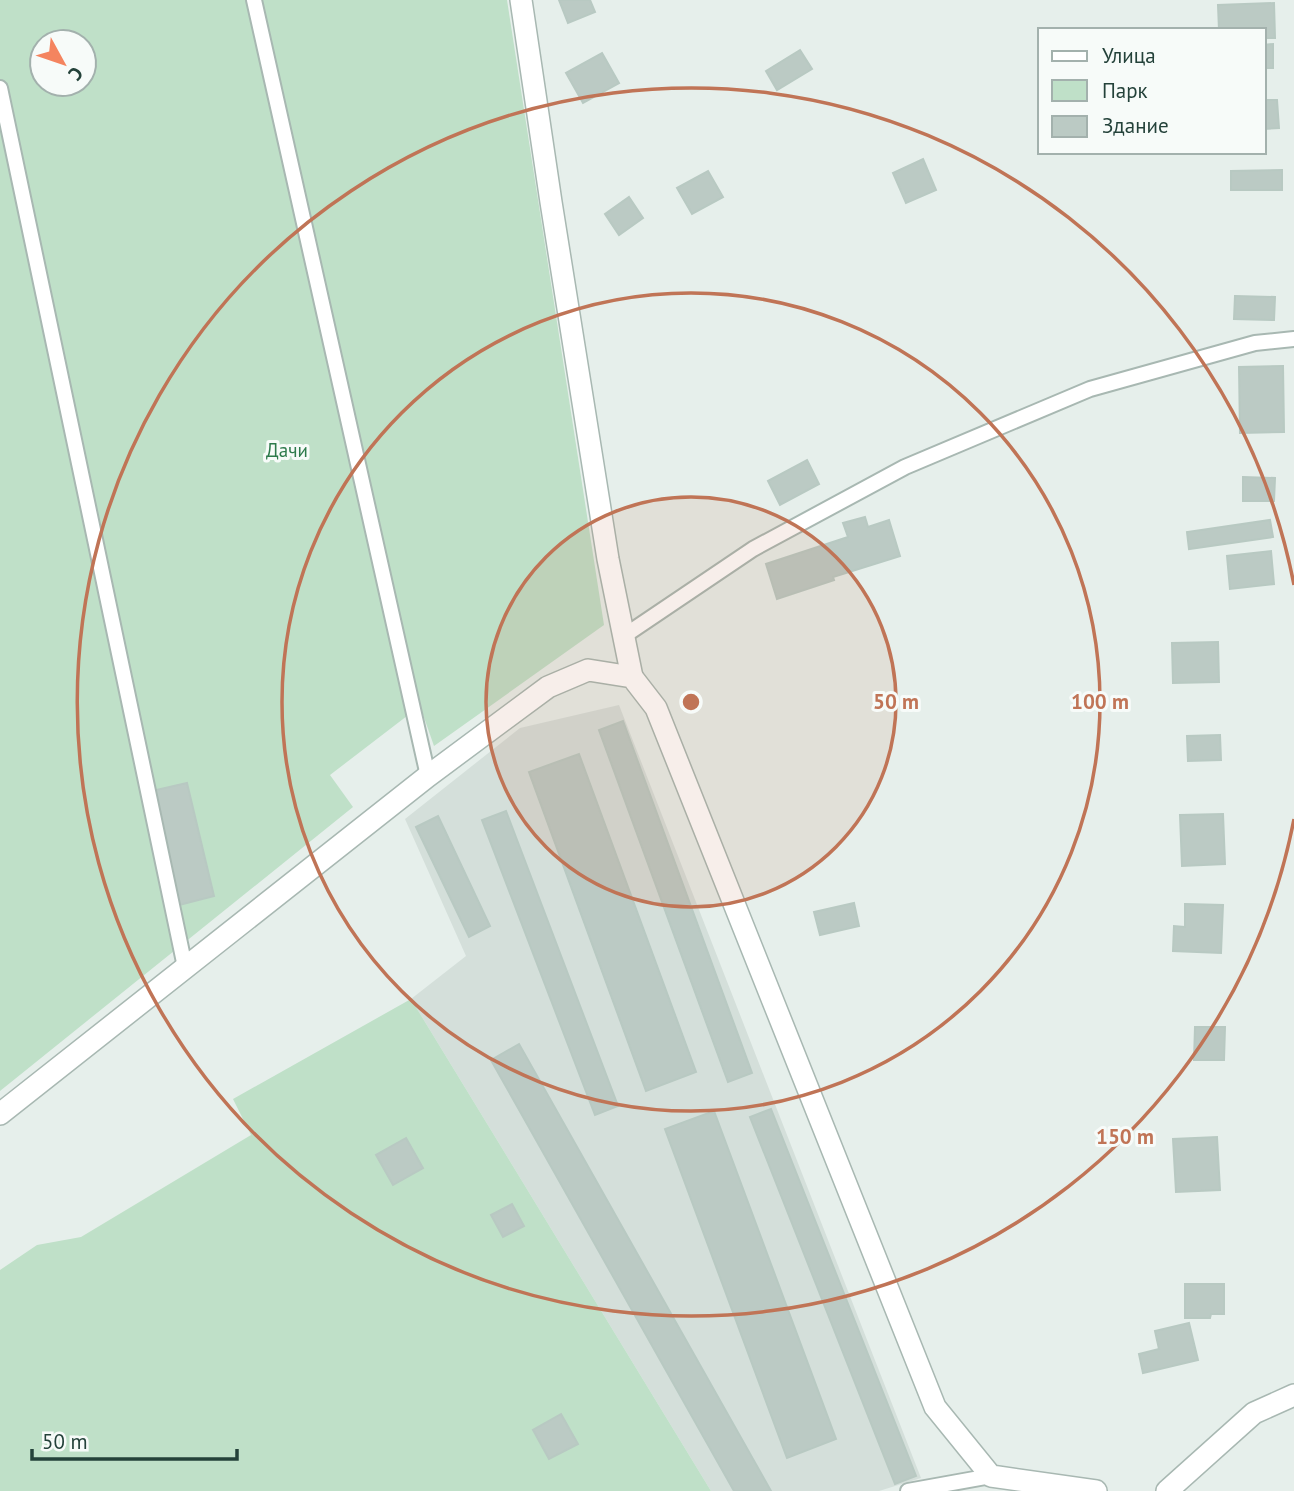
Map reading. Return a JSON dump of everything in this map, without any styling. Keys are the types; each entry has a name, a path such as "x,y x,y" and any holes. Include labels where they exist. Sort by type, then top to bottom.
{"street":[{"path":"521,0 606,546 632,677 656,708 935,1407 991,1476 1096,1491"},
{"path":"0,1114 428,776 548,687 588,670 632,677"},
{"path":"1167,1491 1254,1413 1294,1395"}],"lane":[{"path":"254,0 428,776"},
{"path":"0,88 186,967"},
{"path":"624,636 753,549 905,467 1090,389 1255,342 1294,339"},
{"path":"908,1491 991,1476"}],"shaded area":[{"path":"619,705 921,1478 879,1491 711,1491 411,999 466,956 405,819 520,728"}],"green space":[{"name":"Дачи","path":"0,0 507,0 604,625 434,746 420,706 330,775 353,807 0,1091"},
{"path":"411,999 711,1491 0,1491 0,1270 37,1245 81,1237 251,1135 233,1099"}],"building":[{"path":"559,0 590,0 595,12 568,23"},
{"path":"1274,3 1275,38 1266,38 1266,28 1219,28 1218,5"},
{"path":"1273,44 1273,68 1266,68 1266,45"},
{"path":"800,50 812,69 777,90 766,71"},
{"path":"602,53 619,83 583,103 566,73"},
{"path":"1266,100 1277,100 1279,128 1266,129"},
{"path":"923,159 936,190 906,203 893,173"},
{"path":"1282,170 1282,190 1231,190 1231,171"},
{"path":"708,171 723,197 692,214 677,188"},
{"path":"629,197 643,218 619,235 605,214"},
{"path":"1235,296 1275,297 1274,320 1234,319"},
{"path":"1283,366 1284,432 1240,433 1239,367"},
{"path":"807,460 819,484 780,505 768,481"},
{"path":"1243,477 1275,478 1274,501 1243,501"},
{"path":"865,517 868,527 889,520 900,556 833,577 834,580 777,599 766,564 848,537 843,523"},
{"path":"1270,520 1273,537 1189,549 1187,532"},
{"path":"1271,551 1274,584 1230,589 1227,556"},
{"path":"1218,642 1219,682 1173,683 1172,643"},
{"path":"623,721 752,1073 728,1082 599,730"},
{"path":"1220,735 1221,760 1188,761 1187,736"},
{"path":"579,754 696,1072 646,1091 529,772"},
{"path":"187,783 214,896 179,905 152,791"},
{"path":"506,811 618,1106 595,1115 482,820"},
{"path":"1223,814 1225,864 1182,866 1180,815"},
{"path":"438,816 490,926 469,937 416,827"},
{"path":"854,903 859,926 820,935 814,912"},
{"path":"1185,904 1223,905 1221,953 1173,951 1174,926 1185,927"},
{"path":"1195,1027 1225,1027 1224,1060 1194,1060"},
{"path":"519,1044 771,1491 734,1491 491,1060"},
{"path":"771,1109 916,1476 895,1484 750,1117"},
{"path":"714,1111 836,1439 787,1458 665,1129"},
{"path":"1217,1137 1220,1190 1176,1192 1173,1139"},
{"path":"406,1138 423,1168 393,1185 376,1155"},
{"path":"512,1204 524,1226 503,1237 491,1215"},
{"path":"1185,1284 1224,1284 1224,1314 1211,1314 1210,1318 1185,1318"},
{"path":"1189,1323 1198,1360 1143,1373 1139,1354 1159,1349 1155,1331"},
{"path":"561,1414 578,1444 549,1459 533,1430"}]}
